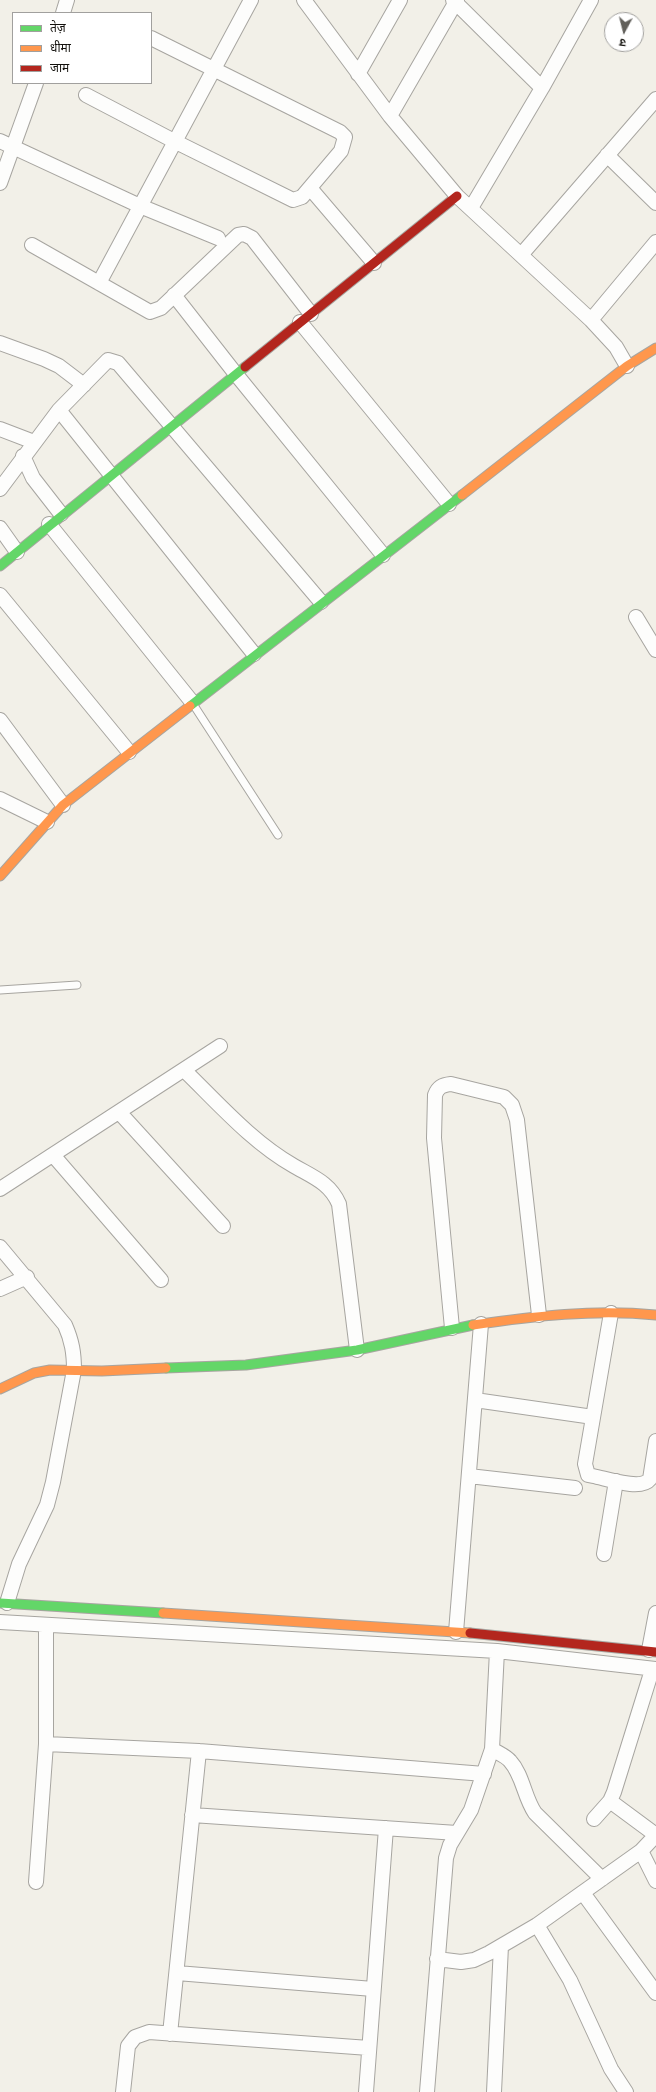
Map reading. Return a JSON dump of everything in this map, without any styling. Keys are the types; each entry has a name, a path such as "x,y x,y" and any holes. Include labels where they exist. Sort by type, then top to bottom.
{"street":[{"path":"63,12 68,0"},
{"path":"98,283 212,69 251,0"},
{"path":"304,0 390,116 458,196 591,320 616,347 627,366"},
{"path":"358,74 400,0"},
{"path":"471,208 542,88 591,0"},
{"path":"390,116 455,1 542,88"},
{"path":"86,95 174,141 293,200 302,197 341,151 346,137 340,132 152,39"},
{"path":"0,183 6,143 36,84"},
{"path":"521,255 656,99"},
{"path":"6,143 140,206 218,238"},
{"path":"607,155 656,203"},
{"path":"310,188 374,263"},
{"path":"0,566 61,514 235,373 458,196"},
{"path":"32,245 150,312 161,308 238,235 244,234 252,238 305,318 449,504"},
{"path":"591,320 656,242"},
{"path":"174,295 235,373 383,555"},
{"path":"0,343 59,366 84,385"},
{"path":"0,876 63,804 192,702 627,366 656,348"},
{"path":"0,489 23,456 59,410 108,360 114,360 321,602"},
{"path":"59,410 254,654"},
{"path":"0,429 34,442"},
{"path":"23,456 33,478 61,514"},
{"path":"49,524 192,702"},
{"path":"0,528 17,552"},
{"path":"0,595 129,752"},
{"path":"636,616 656,650"},
{"path":"0,720 63,804"},
{"path":"0,799 47,822"},
{"path":"0,1189 220,1046"},
{"path":"184,1070 260,1144 283,1160 325,1184 334,1192 339,1204 357,1350"},
{"path":"452,1328 434,1138 435,1095 437,1089 443,1085 451,1084 504,1097 512,1105 517,1120 539,1314"},
{"path":"120,1112 223,1226"},
{"path":"53,1154 161,1280"},
{"path":"0,1247 27,1277 66,1325 72,1340 74,1354 74,1370 47,1505 19,1564 4,1603 456,1632 653,1651 656,1613"},
{"path":"0,1289 27,1277"},
{"path":"0,1389 34,1373 50,1370 102,1371 246,1365 357,1350 452,1328 539,1314 611,1313 656,1315"},
{"path":"611,1313 585,1464 586,1471 588,1475 639,1486 647,1483 650,1479 656,1441"},
{"path":"456,1632 482,1324"},
{"path":"475,1400 593,1417"},
{"path":"470,1476 574,1488"},
{"path":"604,1554 616,1481"},
{"path":"0,1622 497,1651 654,1670 610,1802 594,1819"},
{"path":"36,1882 46,1744 46,1625"},
{"path":"427,2092 446,1858 457,1833 470,1810 492,1749 497,1651"},
{"path":"46,1744 198,1751 484,1774"},
{"path":"492,1749 509,1760 516,1768 528,1803 535,1813 602,1879"},
{"path":"170,2034 198,1751"},
{"path":"437,1959 461,1962 474,1960 501,1946 537,1925 641,1851 656,1835 610,1802"},
{"path":"192,1815 457,1833"},
{"path":"366,2092 386,1828"},
{"path":"641,1851 656,1881"},
{"path":"583,1892 656,1993"},
{"path":"537,1925 570,1980 611,2069 626,2092"},
{"path":"494,2092 501,1946"},
{"path":"177,1973 373,1989"},
{"path":"123,2092 128,2046 135,2037 149,2032 369,2048"}],"lane":[{"path":"192,702 278,835"},
{"path":"0,990 77,985"}],"traffic: fast":[{"path":"0,566 245,367"},
{"path":"190,706 462,495"},
{"path":"166,1368 246,1365 357,1350 473,1325"},
{"path":"0,1603 163,1613"}],"traffic: slow":[{"path":"462,495 627,366 656,348"},
{"path":"0,876 63,805 190,706"},
{"path":"473,1325 564,1314 633,1313 656,1315"},
{"path":"0,1389 34,1373 50,1370 102,1371 166,1368"},
{"path":"163,1613 470,1633"}],"traffic: jam":[{"path":"245,367 457,196"},
{"path":"470,1633 656,1652"}]}
